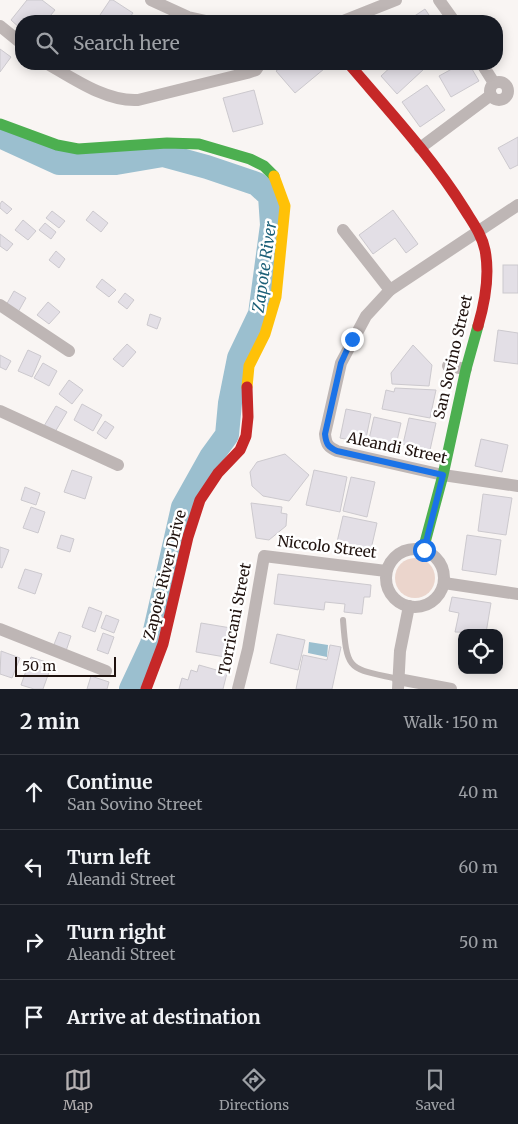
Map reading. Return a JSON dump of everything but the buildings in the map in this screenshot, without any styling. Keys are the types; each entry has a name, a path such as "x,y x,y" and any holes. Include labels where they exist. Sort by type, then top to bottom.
{"street":[{"path":"150,0 184,15"},
{"path":"359,15 396,0"},
{"path":"439,0 450,15"},
{"path":"0,26 15,38"},
{"path":"58,70 114,98 126,101 138,100 256,70"},
{"name":"San Sovino Street","path":"354,70 420,148 456,195 478,232 485,250 487,269 485,296 424,550"},
{"path":"420,148 492,89 484,70"},
{"name":"Zapote River Drive","path":"0,124 57,145 78,149 167,143 208,146 250,159 264,166 275,177 286,206 276,297 265,334 249,366 246,436 240,450 218,473 200,500 188,537 163,644 146,689"},
{"name":"Aleandi Street","path":"518,205 390,290 366,316 341,363 325,434 329,448 337,451 443,475 518,486"},
{"path":"343,230 390,290"},
{"path":"0,305 69,351"},
{"path":"448,366 466,369"},
{"path":"0,411 118,465"},
{"path":"416,548 424,550 436,557 440,562 443,569 444,583 431,602 424,606 401,604 390,593 385,579 386,571 394,557 400,552 416,548"},
{"name":"Niccolo Street","path":"264,556 386,571"},
{"name":"Torricani Street","path":"238,689 248,649 264,556"},
{"path":"444,583 518,594"},
{"path":"409,606 400,650 398,684 452,689"},
{"path":"0,629 106,671"}],"lane":[{"path":"343,620 346,650 350,664 362,671 398,684"}],"shaded area":[{"path":"419,558 426,561 432,567 435,578 434,586 426,595 419,598 411,598 404,595 396,586 395,574 398,567 407,559"}],"water":[{"path":"309,642 328,645 327,657 308,653"}],"waterway":[{"name":"Zapote River","path":"0,136 59,163 116,163 163,155 207,167 257,184 270,196 272,225 260,314 239,358 230,403 227,435 211,457 183,507 152,644 131,689"}],"traffic: fast":[{"path":"0,124 57,145 78,149 167,143 199,144 250,159 264,166 274,176"},
{"path":"423,550 443,475 466,369 478,326"}],"traffic: slow":[{"path":"247,387 249,366 265,334 276,297 285,206 274,176"}],"traffic: jam":[{"path":"354,70 439,171 479,234 485,250 487,279 485,298 478,326"},
{"path":"146,689 163,644 188,537 200,500 218,473 240,450 246,436 248,417 247,387"}],"route":[{"path":"352,339 341,363 325,434 326,441 329,448 347,454 443,475 424,550"}]}
